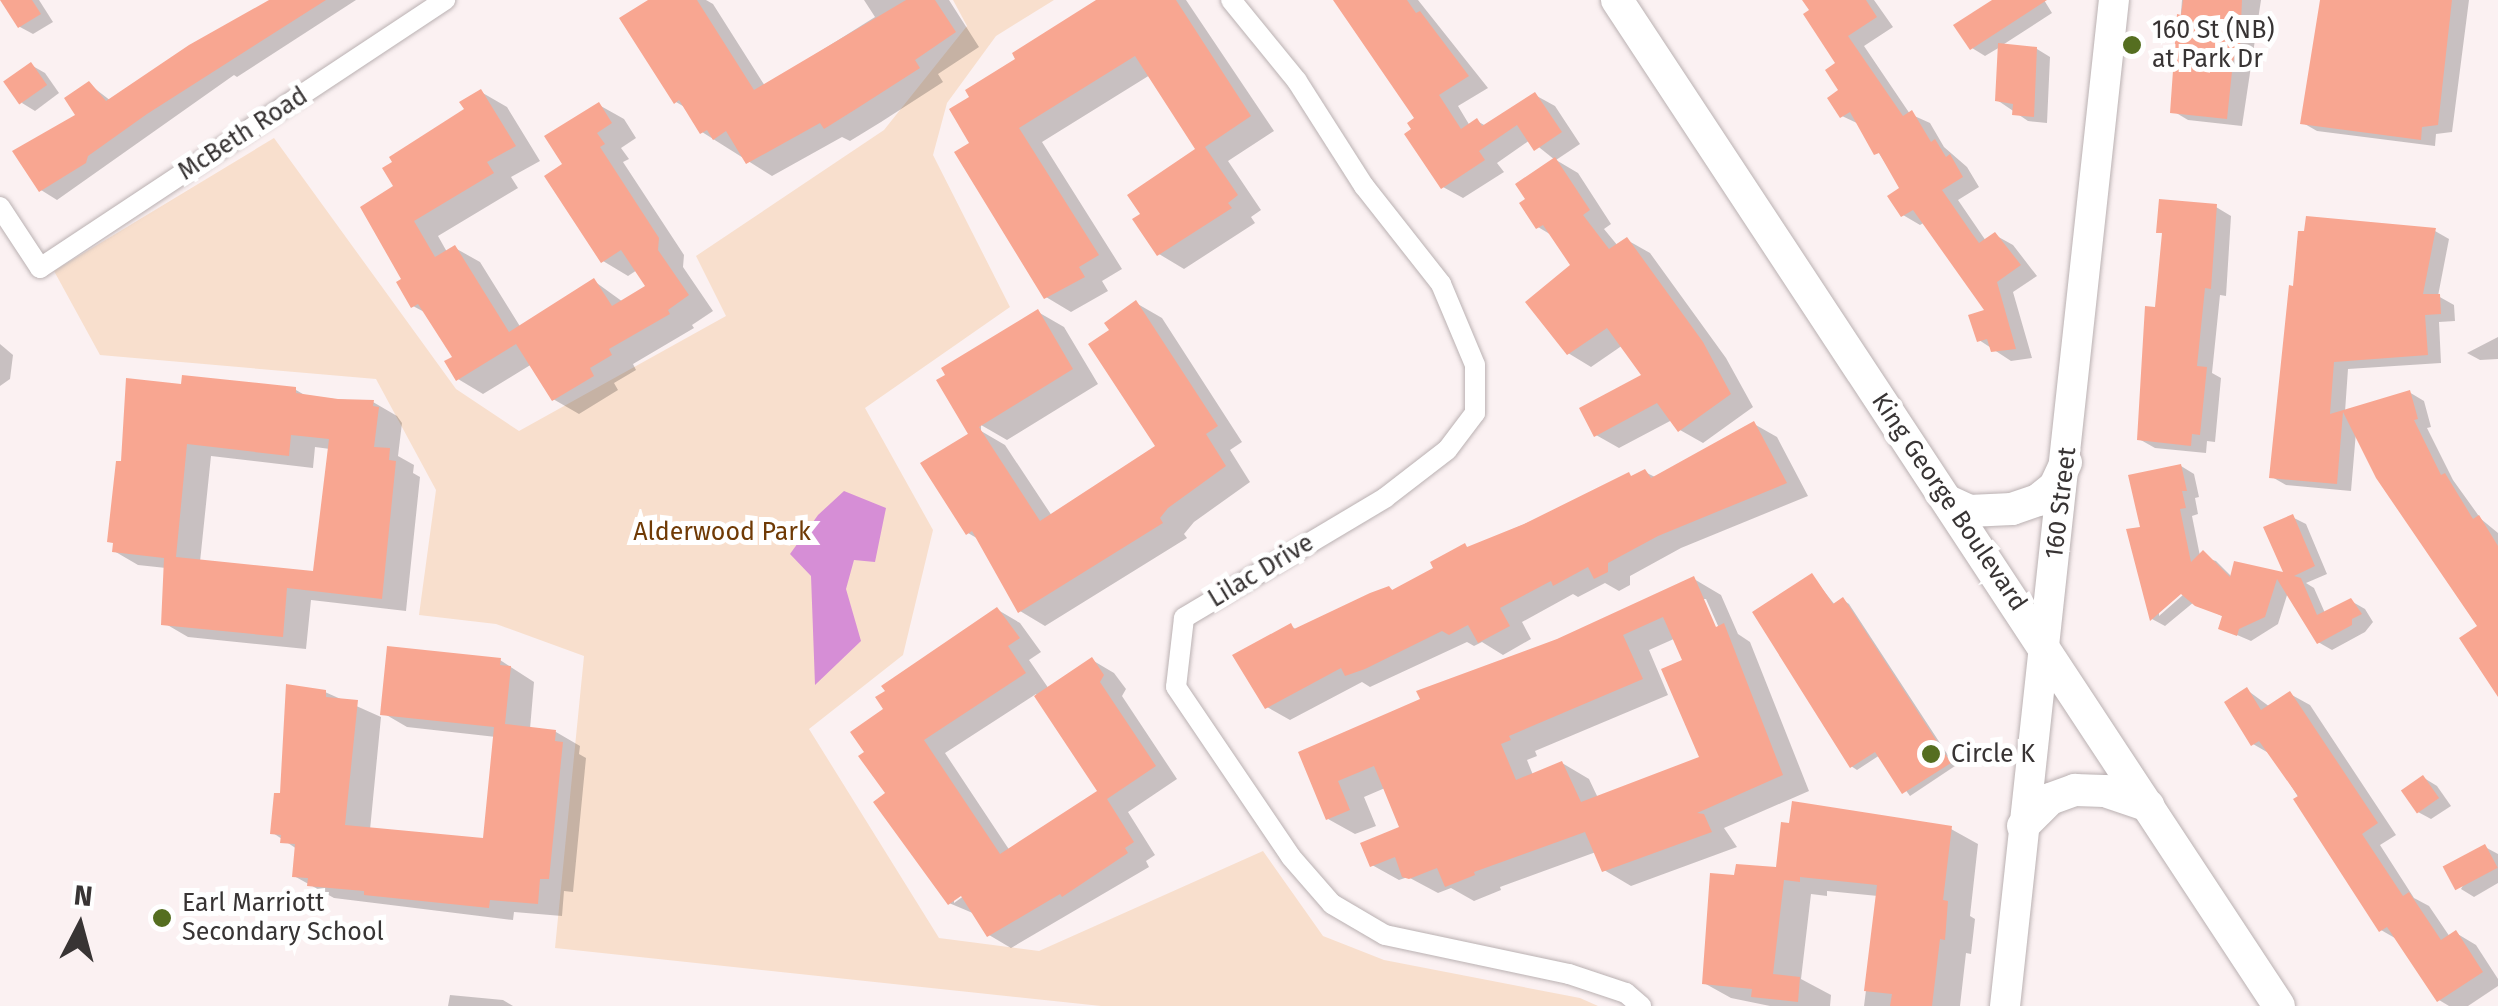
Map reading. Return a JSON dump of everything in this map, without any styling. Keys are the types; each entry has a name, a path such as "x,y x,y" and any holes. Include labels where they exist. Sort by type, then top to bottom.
{"main road":[{"name":"King George Boulevard","path":"1617,0 2279,1006"},
{"path":"1950,502 1969,511 2012,509 2038,500 2054,486 2066,462"},
{"path":"2023,826 2050,800 2075,790 2105,792 2149,806"}],"street":[{"name":"McBeth Road","path":"0,207 40,268 445,0"},
{"name":"Lilac Drive","path":"1231,0 1297,81 1364,186 1441,284 1475,366 1475,413 1447,450 1385,498 1184,618 1176,688 1291,857 1332,904 1385,935 1569,974 1626,993 1641,1006"},
{"name":"160 Street","path":"2005,1006 2114,0"}],"green space":[{"name":"Alderwood Park","path":"953,0 1054,0 996,36 947,103 933,155 1010,307 865,408 933,530 903,655 809,729 939,938 1039,951 1263,851 1323,936 1384,960 1580,998 1598,1006 1101,1006 555,948 584,656 496,624 419,615 436,490 376,379 100,355 54,271 274,138 456,389 519,431 726,316 696,256 884,130 967,26"}],"shaded area":[{"path":"844,491 886,508 875,562 854,560 846,589 861,641 815,685 811,576 790,554 818,515"}],"building":[{"path":"0,0 32,0 41,14 18,28"},
{"path":"269,0 326,0 147,114 88,156 86,163 39,192 12,151 75,115 64,98 89,81 106,101 189,45"},
{"path":"648,0 697,0 754,90 906,0 935,0 956,32 915,60 920,68 856,109 824,129 820,123 746,164 726,131 713,140 707,130 700,134 679,100 674,104 619,18"},
{"path":"1096,0 1176,0 1251,116 1205,147 1238,195 1228,203 1232,208 1157,256 1132,219 1140,214 1127,195 1195,149 1135,56 1019,128 1099,255 1079,267 1085,277 1044,299 954,152 969,143 949,109 969,97 965,90 1015,59 1012,53"},
{"path":"1333,0 1407,0 1416,13 1420,11 1469,76 1439,95 1461,129 1477,118 1482,126 1535,92 1562,132 1534,151 1517,125 1479,151 1485,160 1441,189 1404,134 1411,129 1407,123 1414,118"},
{"path":"1802,0 1866,0 1877,17 1848,36 1903,116 1912,110 1931,142 1935,139 1946,157 1950,154 1963,177 1942,190 1979,243 1995,232 2021,265 1997,282 2016,349 1991,352 1987,339 1977,342 1968,315 1984,310 1913,210 1901,217 1887,196 1899,188 1879,153 1874,155 1850,112 1840,118 1827,98 1838,90 1825,70 1835,63 1803,14 1809,10"},
{"path":"1992,0 2047,0 1970,50 1953,25"},
{"path":"2183,0 2242,0 2240,48 2236,48 2233,62 2227,119 2170,113 2177,14 2181,15"},
{"path":"2320,0 2452,0 2438,125 2422,127 2421,140 2300,124"},
{"path":"1998,43 2037,47 2034,117 2012,115 2013,104 1995,101"},
{"path":"31,62 47,85 19,104 3,82"},
{"path":"481,89 516,146 487,162 494,173 414,221 435,257 455,245 509,332 594,278 612,306 645,286 621,250 601,263 544,176 562,164 544,136 599,102 612,123 597,133 605,144 600,147 659,238 658,250 689,295 668,310 670,314 609,349 612,355 590,368 594,376 552,401 516,344 456,381 444,361 452,357 418,304 411,308 396,282 401,279 360,207 393,186 382,168 392,162 389,157 464,109 459,102"},
{"path":"1555,157 1590,210 1583,215 1609,249 1627,237 1703,342 1731,394 1678,432 1657,403 1594,437 1579,408 1641,375 1607,328 1567,355 1525,302 1570,265 1543,225 1536,229 1519,203 1525,199 1515,184"},
{"path":"2159,199 2217,204 2211,289 2205,288 2197,366 2207,367 2200,435 2192,434 2191,446 2137,440 2145,306 2155,307 2162,233 2156,233"},
{"path":"2306,216 2436,228 2423,294 2440,294 2441,314 2425,315 2428,355 2334,362 2330,414 2410,390 2418,419 2414,420 2441,475 2445,473 2473,519 2479,515 2498,546 2498,697 2459,638 2477,626 2376,478 2343,412 2337,484 2269,478 2289,285 2293,286 2298,231 2304,231"},
{"path":"1136,300 1218,426 1206,434 1226,466 1168,508 1160,518 1163,523 1018,613 972,531 966,535 920,463 968,434 936,380 945,375 941,368 1038,309 1073,369 979,427 1040,521 1155,446 1088,344 1109,330 1104,323"},
{"path":"182,375 296,387 296,393 338,399 374,400 373,406 379,407 374,447 390,448 389,460 396,461 382,599 287,588 283,637 161,625 164,558 112,552 113,543 107,542 116,461 121,461 126,378 181,384","holes":["291,435 329,439 313,571 176,557 187,444 289,456"]},
{"path":"1754,421 1787,483 1658,536 1608,563 1608,572 1594,579 1588,567 1553,586 1551,581 1500,608 1510,626 1478,643 1468,625 1449,635 1442,631 1365,669 1345,676 1341,668 1265,709 1232,655 1291,623 1294,629 1370,593 1389,586 1392,590 1433,568 1430,562 1465,543 1467,547 1524,524 1629,472 1631,476 1645,469 1651,478"},
{"path":"2181,464 2187,491 2182,491 2186,508 2180,509 2191,562 2203,550 2230,577 2234,561 2283,572 2263,527 2293,514 2315,566 2294,576 2301,578 2317,615 2351,598 2362,614 2352,619 2352,625 2317,644 2277,579 2265,617 2239,629 2237,636 2218,629 2222,616 2195,606 2181,594 2150,621 2126,529 2140,527 2128,475"},
{"path":"1812,573 1833,604 1843,597 1951,763 1902,794 1875,752 1850,768 1752,612"},
{"path":"1694,576 1716,627 1724,623 1783,775 1697,813 1704,814 1712,832 1602,872 1585,832 1474,872 1475,875 1445,887 1437,868 1409,879 1402,877 1395,857 1370,867 1360,843 1399,827 1374,766 1338,781 1350,810 1326,820 1298,752 1420,699 1416,691 1557,639","holes":["1663,617 1682,660 1661,669 1699,757 1581,802 1562,761 1516,780 1501,744 1511,740 1509,736 1643,679 1623,635"]},
{"path":"997,607 1020,638 1008,646 1026,673 924,740 1000,854 1097,791 1034,696 1092,657 1104,675 1100,682 1156,766 1107,799 1134,842 1125,848 1128,853 1062,897 1060,894 987,937 961,896 948,905 873,802 885,793 858,756 864,752 850,732 883,709 875,697 885,691 881,686"},
{"path":"387,646 501,658 500,665 511,666 505,724 556,730 555,741 563,742 549,879 540,879 538,904 490,900 489,908 364,895 364,891 307,886 308,878 292,877 295,844 280,843 281,835 270,834 274,793 280,793 286,684 326,690 326,697 358,700 345,825 483,838 494,727 380,715"},
{"path":"2247,687 2261,710 2290,691 2378,823 2362,834 2403,896 2409,892 2441,940 2456,930 2483,972 2437,1002 2387,927 2379,932 2293,799 2298,796 2259,741 2251,746 2224,702"},
{"path":"2423,775 2439,798 2417,813 2401,790"},
{"path":"1792,801 1952,826 1943,900 1948,901 1945,940 1940,939 1932,1006 1890,1006 1892,994 1864,991 1877,885 1800,877 1800,882 1784,880 1773,974 1800,977 1798,1002 1751,997 1752,989 1702,984 1710,873 1734,875 1736,864 1776,867 1781,822 1789,823"},
{"path":"2485,844 2498,868 2455,890 2443,867"}],"place":[{"name":"160 St (NB) at Park Dr","path":"2132,45"},
{"name":"Circle K","path":"1931,754"},
{"name":"Earl Marriott Secondary School","path":"162,918"}]}
